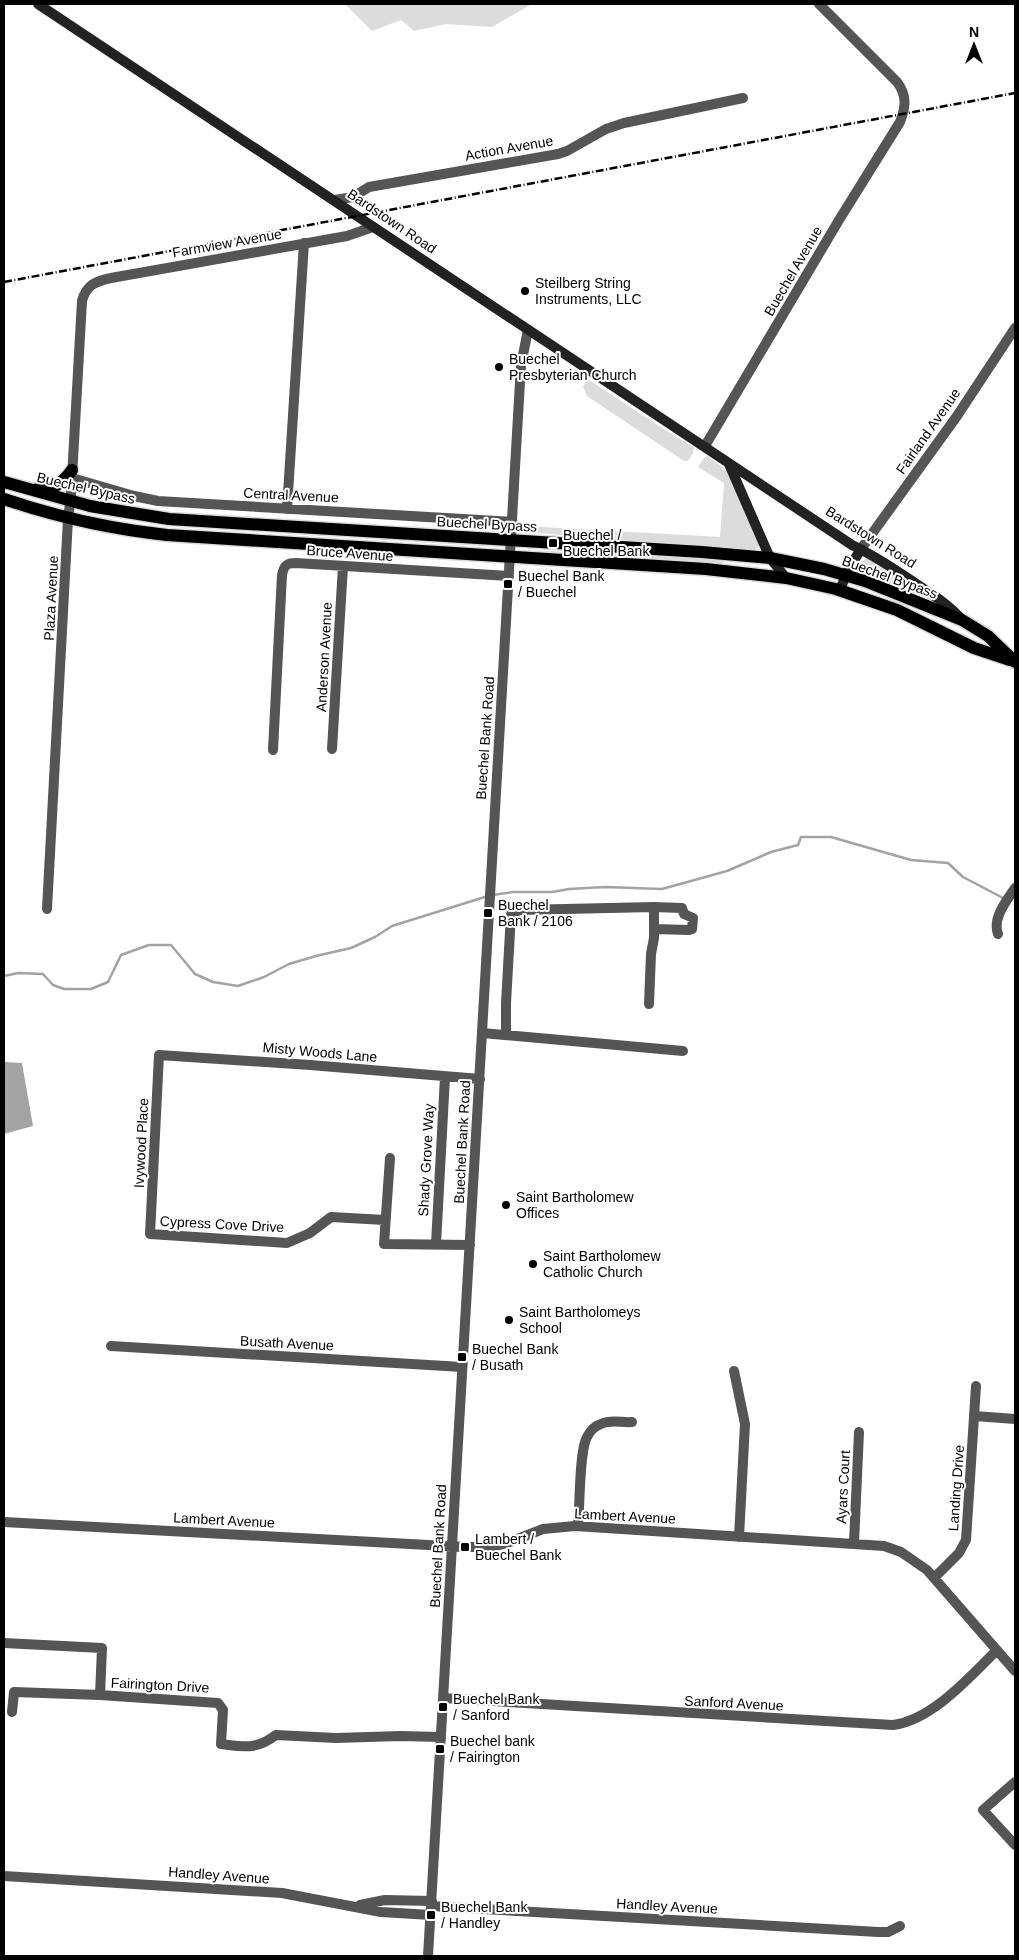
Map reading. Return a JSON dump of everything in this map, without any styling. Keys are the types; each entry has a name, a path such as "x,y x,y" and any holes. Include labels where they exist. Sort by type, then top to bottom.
{"main road":[{"name":"Bardstown Road","path":"38,4 729,463 929,592 953,610 962,620 982,632 1015,662"},
{"path":"729,463 770,558 786,578"},
{"path":"4,476 15,486 43,490 55,487 72,474"},
{"name":"Buechel Bypass","path":"15,486 113,511 169,519 510,549 726,571 786,578 840,590"},
{"name":"Buechel Bypass","path":"4,499 68,519 125,530 166,535 510,549 614,546 770,558 824,569 890,590 962,620"},
{"path":"840,590 861,549"},
{"name":"Bardstown Road","path":"840,590 897,610 974,648 1015,662"},
{"path":"974,648 982,632"}],"street":[{"name":"Buechel Avenue","path":"705,446 838,220 900,122 905,108 903,90 897,82 819,4"},
{"name":"Action Avenue","path":"335,200 353,197 369,187 558,154 567,151 606,128 743,98"},
{"name":"Farmview Avenue","path":"87,289 98,281 111,278 347,236 373,227"},
{"path":"287,509 304,243"},
{"name":"Plaza Avenue","path":"47,909 82,301 87,289"},
{"name":"Fairland Avenue","path":"861,549 957,416 1015,328"},
{"name":"Buechel Bank Road","path":"428,1956 520,365 528,330"},
{"name":"Central Avenue","path":"72,474 158,501 512,522"},
{"path":"726,571 729,554"},
{"name":"Bruce Avenue","path":"273,750 282,575 283,568 289,563 509,576"},
{"name":"Anderson Avenue","path":"332,749 343,566"},
{"path":"998,934 997,925 1005,904 1015,888"},
{"path":"649,1004 654,908"},
{"path":"506,1034 511,914 520,910 682,908 684,914 693,918 692,929 689,930 654,929"},
{"path":"482,1033 683,1051"},
{"name":"Misty Woods Lane","path":"159,1054 480,1079"},
{"name":"Ivywood Place","path":"150,1234 159,1054"},
{"name":"Shady Grove Way","path":"436,1244 444,1076"},
{"path":"390,1158 384,1244 470,1245"},
{"name":"Cypress Cove Drive","path":"150,1234 287,1243 310,1233 331,1217 385,1220"},
{"name":"Busath Avenue","path":"111,1346 462,1367"},
{"path":"734,1371 745,1424 739,1537"},
{"name":"Landing Drive","path":"934,1578 960,1553 966,1540 976,1386"},
{"path":"975,1416 1015,1419"},
{"path":"578,1526 583,1455 587,1436 602,1423 614,1421 632,1422"},
{"name":"Ayars Court","path":"854,1543 859,1432"},
{"name":"Lambert Avenue","path":"4,1522 452,1546 492,1547 543,1529 578,1526 884,1546 901,1552 927,1570 1015,1671"},
{"name":"Fairington Drive","path":"4,1643 102,1648 100,1695 218,1703 223,1710 221,1744 257,1746 276,1735 336,1738 441,1737"},
{"name":"Sanford Avenue","path":"443,1698 893,1725 914,1721 932,1710 997,1650"},
{"path":"12,1712 14,1692 100,1695"},
{"path":"1015,1782 983,1810 1015,1845"},
{"name":"Handley Avenue","path":"4,1876 282,1893 381,1912 432,1907 878,1932 888,1932 900,1926"}],"shaded area":[{"path":"345,4 532,4 492,27 446,24 414,31 401,20 372,31"},
{"path":"589,380 694,447 688,461 684,461 587,396 583,387 586,381"},
{"path":"708,456 728,472 760,544 755,551 525,532 520,529 522,526 720,537 724,483 698,467 704,458"},
{"path":"525,550 629,554 654,553 724,561 721,565"},
{"path":"867,557 925,596 863,575 860,567 861,562"},
{"path":"4,1062 22,1063 33,1126 4,1134"}],"waterway":[{"path":"493,895 513,892 552,892 605,887 662,889 727,871 771,852 798,845 801,837 831,837 911,860 948,863 963,877 1005,899"},
{"path":"4,976 18,973 43,974 53,985 64,989 91,989 108,982 121,955 149,945 171,945 195,974 213,982 238,986 264,977 289,964 351,948 375,937 392,926 488,896"}],"railway":[{"path":"4,282 1015,93"}],"place":[{"name":"Steilberg String Instruments, LLC","path":"525,291"},
{"name":"Buechel Presbyterian Church","path":"499,367"},
{"name":"Buechel / Buechel Bank","path":"553,543"},
{"name":"Buechel Bank / Buechel","path":"508,584"},
{"name":"Buechel Bank / 2106","path":"488,913"},
{"name":"Saint Bartholomew Offices","path":"506,1205"},
{"name":"Saint Bartholomew Catholic Church","path":"533,1264"},
{"name":"Saint Bartholomeys School","path":"509,1320"},
{"name":"Buechel Bank / Busath","path":"462,1357"},
{"name":"Lambert / Buechel Bank","path":"465,1547"},
{"name":"Buechel Bank / Sanford","path":"443,1707"},
{"name":"Buechel bank / Fairington","path":"440,1749"},
{"name":"Buechel Bank / Handley","path":"431,1915"}]}
